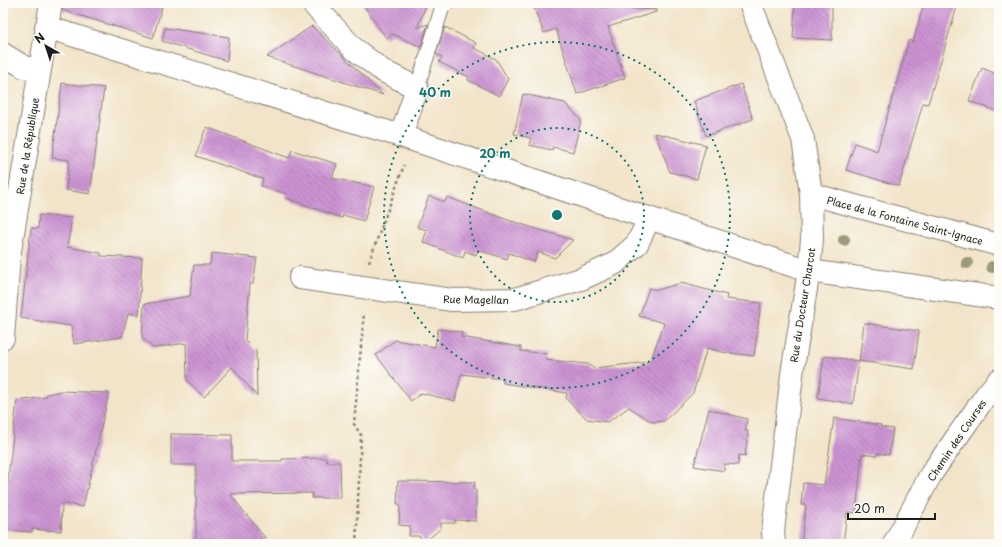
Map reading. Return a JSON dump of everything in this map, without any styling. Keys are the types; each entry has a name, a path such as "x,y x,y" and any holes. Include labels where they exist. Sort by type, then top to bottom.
{"street":[{"name":"Rue de la République","path":"3,338 9,257 51,3"},
{"path":"312,3 353,48 383,71 417,88 407,138"},
{"name":"Rue du Docteur Charcot","path":"750,3 803,139 811,194 812,239 809,271 793,367 773,532 774,544"},
{"path":"46,28 407,138 809,271 999,298"},
{"path":"3,54 24,67 39,70"},
{"name":"Place de la Fontaine Saint-Ignace","path":"811,194 999,245"},
{"name":"Rue Magellan","path":"300,278 452,300 515,299 581,279 614,264 637,244 649,219"},
{"name":"Chemin des Courses","path":"894,544 931,474 987,394 999,380"}],"lane":[{"path":"417,88 443,5 449,3"}],"path":[{"path":"356,544 360,435 354,424 368,264 407,138"}],"building":[{"path":"63,3 163,3 153,38 62,10"},
{"path":"362,3 427,3 417,28 428,24 421,47 393,34 386,38"},
{"path":"532,3 598,3 598,7 656,10 656,12 608,27 625,78 577,94 556,29 544,33"},
{"path":"795,3 832,3 832,40 793,38"},
{"path":"924,3 958,3 928,104 923,103 899,186 846,170 855,143 877,151 909,40 913,42"},
{"path":"312,26 383,95 267,57"},
{"path":"445,27 476,43 474,48 496,59 508,79 499,96 468,80 469,77 439,62 442,57 436,54"},
{"path":"165,28 229,37 227,61 162,41"},
{"path":"982,68 999,75 999,112 969,101"},
{"path":"62,83 104,88 90,194 66,190 69,160 52,158"},
{"path":"741,84 753,119 706,136 694,101"},
{"path":"523,94 565,103 581,120 573,152 553,147 552,150 529,145 531,138 514,134"},
{"path":"206,127 289,158 292,150 337,164 332,178 374,187 364,221 343,215 342,218 286,198 287,194 261,186 263,179 196,156"},
{"path":"655,133 706,145 697,179 670,172"},
{"path":"429,196 445,202 447,197 508,220 573,240 555,258 538,252 534,262 509,253 507,259 478,250 476,255 465,251 463,258 423,242 427,230 417,227"},
{"path":"39,215 72,218 67,247 101,253 101,256 142,258 139,315 128,313 122,337 74,344 71,326 21,318 31,228 38,229"},
{"path":"212,253 257,258 253,284 250,284 245,340 256,351 257,396 232,367 204,397 187,380 186,343 153,348 142,337 144,304 190,296 194,265 210,265"},
{"path":"681,283 727,295 726,299 761,303 754,356 722,352 707,348 693,393 664,421 652,422 629,407 608,422 587,419 566,399 567,393 503,383 503,379 461,374 455,401 421,393 411,401 376,355 395,340 435,347 438,329 462,332 461,337 521,347 521,351 547,354 545,360 588,364 593,368 650,362 664,323 639,316 649,288 657,290"},
{"path":"864,323 919,331 914,369 859,361"},
{"path":"824,356 859,361 853,404 818,398"},
{"path":"61,391 109,393 83,507 62,503 61,531 32,529 32,532 5,530 6,496 17,401 46,397 47,394"},
{"path":"709,409 747,419 745,431 748,431 745,456 739,455 738,465 724,464 724,471 694,466"},
{"path":"834,418 881,425 881,427 893,429 889,455 877,453 877,456 862,454 856,513 847,512 843,544 801,544 806,505 801,505 803,483 824,485"},
{"path":"171,434 232,435 232,461 282,461 282,459 326,458 327,462 340,462 341,498 312,498 312,493 230,494 270,544 196,544 196,465 171,465"},
{"path":"398,481 475,482 474,490 476,490 476,521 455,520 455,523 441,523 441,528 425,542 419,536 409,536 410,526 399,525 400,504 397,504"}]}
